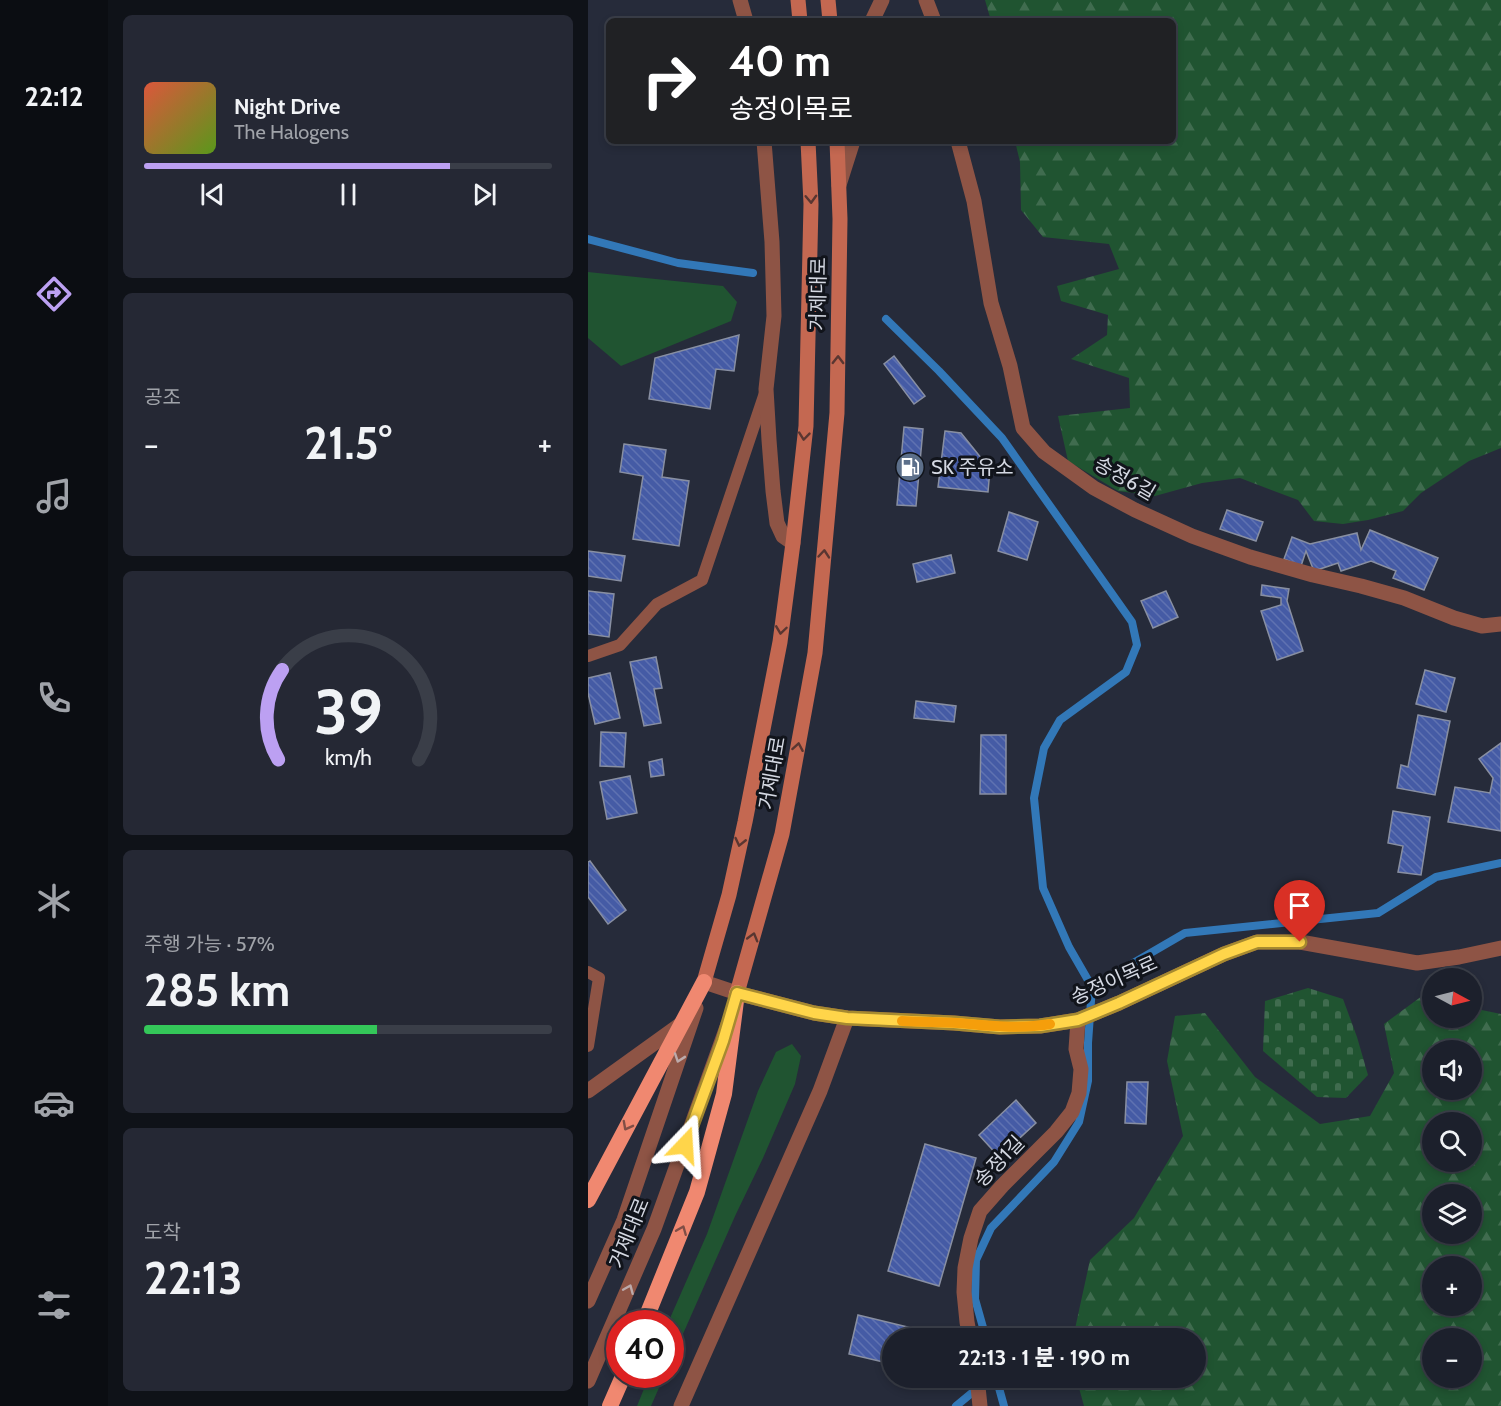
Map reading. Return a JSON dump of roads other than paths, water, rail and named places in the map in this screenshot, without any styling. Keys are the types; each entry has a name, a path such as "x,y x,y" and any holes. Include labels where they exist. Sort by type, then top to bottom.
{"highway":[{"path":"588,1200 704,982"},
{"path":"649,1310 697,1192 724,1094 737,993"},
{"path":"610,1406 618,1388"}],"main road":[{"path":"798,0 800,18"},
{"path":"828,0 830,18"},
{"name":"거제대로","path":"704,982 729,895 745,822 780,642 793,543 806,426 811,204 808,144"},
{"name":"거제대로","path":"737,993 782,834 815,653 837,413 839,185 837,144"}],"street":[{"path":"740,0 745,18"},
{"path":"873,18 882,0"},
{"path":"926,0 933,18"},
{"path":"764,144 772,242 774,316 766,389 773,491 777,523 783,536 793,543"},
{"path":"839,185 852,144"},
{"name":"송정6길","path":"959,144 974,201 991,303 1010,366 1023,428 1044,452 1094,488 1192,536 1250,557 1404,598 1454,618 1482,626 1501,624"},
{"name":"송정이목로","path":"704,982 814,1013 847,1018 1000,1027 1040,1026 1078,1020 1224,954 1257,942 1300,942 1417,963 1501,948"},
{"name":"거제대로","path":"588,1301 624,1220 704,982"},
{"name":"거제대로","path":"588,1381 654,1229 723,1041 737,993"},
{"path":"681,1406 816,1102 847,1018"},
{"name":"송정1길","path":"968,1328 964,1292 970,1238 980,1211 1056,1132 1072,1112 1079,1093 1081,1069 1076,1049 1078,1020"},
{"path":"588,1091 681,1024"},
{"path":"978,1388 980,1405"}],"lane":[{"path":"588,656 620,645 657,604 702,580 766,389"},
{"path":"588,972 599,978 588,1046"}],"waterway":[{"path":"588,239 678,263 753,273"},
{"path":"886,319 1002,438 1132,622 1137,645 1126,672 1060,720 1044,748 1034,798 1043,888 1069,947 1092,987 1088,1081 1079,1122 1054,1162 991,1228 976,1260 975,1299 983,1328"},
{"path":"1092,987 1185,933 1378,913 1436,877 1501,863"},
{"path":"956,1406 978,1388"},
{"path":"999,1388 1004,1406"}],"place":[{"name":"SK 주유소","path":"910,467"}]}
